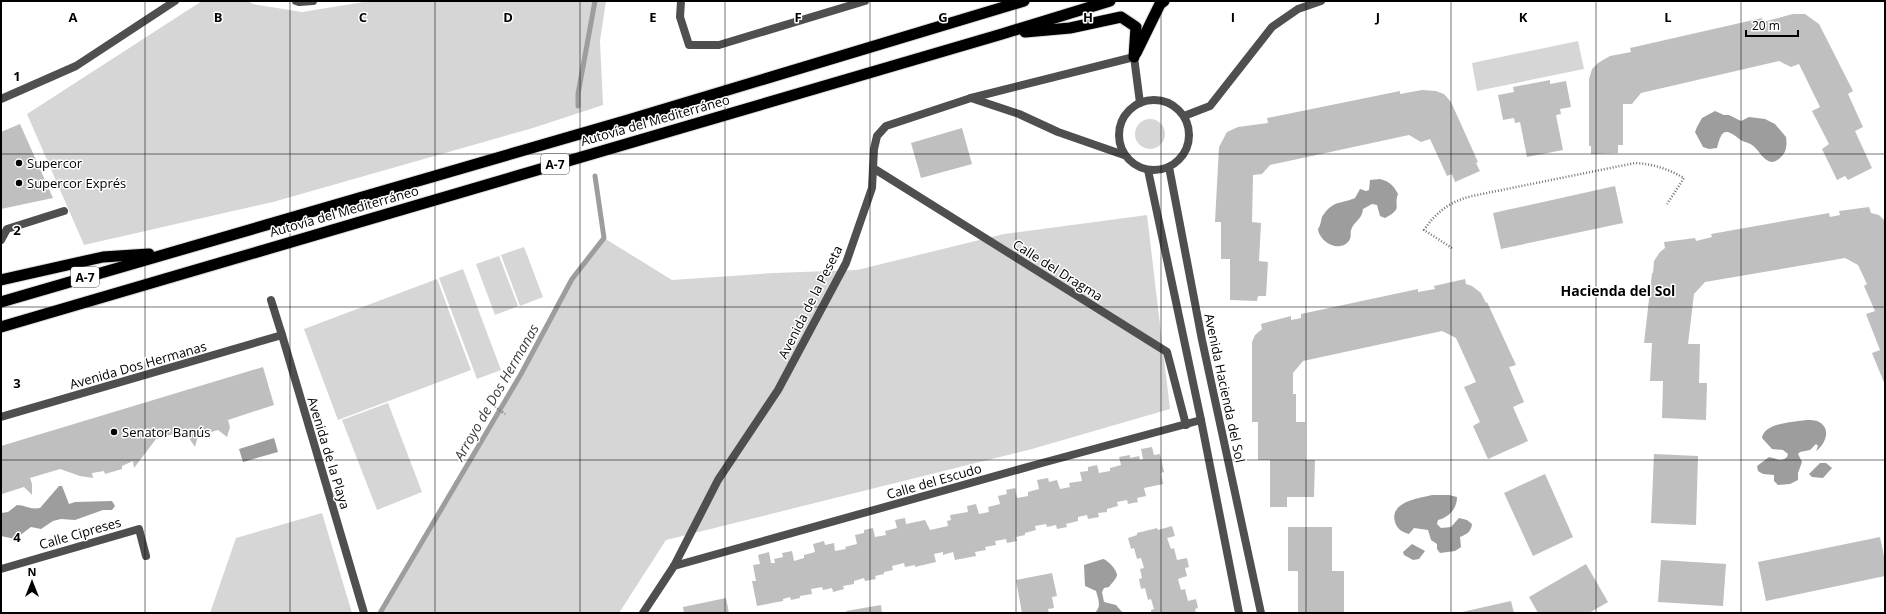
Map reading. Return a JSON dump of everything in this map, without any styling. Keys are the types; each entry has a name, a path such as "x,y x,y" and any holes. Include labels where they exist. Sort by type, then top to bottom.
{"highway":[{"name":"Autovía del Mediterráneo","path":"1,302 628,120 1024,1"},
{"name":"Autovía del Mediterráneo","path":"1,327 1002,34 1110,1"},
{"path":"1134,57 1160,4 1164,1"},
{"path":"1002,34 1070,28 1121,17 1136,26 1134,57"},
{"path":"1,280 103,256 170,252"}],"street":[{"path":"1,99 76,66 175,1"},
{"path":"296,1 313,1"},
{"path":"681,1 680,17 689,45 719,45 865,1"},
{"path":"1184,116 1210,106 1272,26 1298,9 1321,1"},
{"path":"1134,57 1140,102"},
{"name":"Avenida de la Peseta","path":"643,613 674,566 718,480 778,390 846,263 872,188 874,148 877,136 886,126 971,98 1134,57"},
{"path":"971,98 1019,114 1058,132 1124,155 1139,167 1148,170 1159,170 1178,162 1188,145 1190,135 1184,116 1178,109 1165,102 1150,100 1140,102 1131,108 1124,116 1120,125 1118,135 1120,146 1124,155"},
{"name":"Avenida Hacienda del Sol","path":"1169,167 1202,340 1261,613"},
{"name":"Calle del Dragma","path":"873,168 1166,352 1186,425"},
{"path":"1148,170 1240,613"},
{"path":"1,240 4,227 64,210"},
{"name":"Avenida de la Playa","path":"271,300 364,613"},
{"name":"Avenida Dos Hermanas","path":"1,417 282,335"},
{"name":"Calle del Escudo","path":"674,566 1201,420"},
{"name":"Calle Cipreses","path":"1,569 139,529 146,556"}],"path":[{"path":"1452,248 1424,230 1440,210 1461,199 1472,196 1635,163 1651,164 1666,168 1684,178 1667,204"},
{"path":"490,403 506,414"}],"shaded area":[{"path":"202,1 248,1 253,4 302,12 370,1 606,1 600,41 603,105 533,128 273,202 84,245 27,114"},
{"path":"1578,41 1584,69 1477,91 1472,63"},
{"path":"1715,111 1724,115 1729,115 1741,121 1749,117 1765,119 1775,124 1786,137 1784,153 1776,161 1768,161 1752,145 1729,132 1721,135 1717,148 1709,149 1703,147 1695,132 1702,118"},
{"path":"1150,119 1156,120 1164,128 1164,140 1156,148 1150,149 1144,148 1136,140 1135,134 1136,128 1144,120"},
{"path":"1380,179 1391,184 1398,194 1397,207 1394,212 1385,218 1380,216 1377,205 1372,204 1363,209 1361,216 1352,227 1348,242 1344,245 1334,246 1325,241 1318,229 1321,219 1331,206 1355,198 1360,189 1366,191 1369,190 1370,180"},
{"path":"1147,215 1170,409 1032,449 666,540 619,613 383,613 382,611 521,374 572,279 604,238 672,280 774,273 857,270 1004,234"},
{"path":"524,247 543,297 520,306 501,255"},
{"path":"499,256 518,306 495,315 476,264"},
{"path":"463,269 501,370 477,379 439,278"},
{"path":"437,279 471,370 338,420 304,329"},
{"path":"388,403 422,492 377,510 342,420"},
{"path":"1806,420 1816,421 1823,425 1826,437 1822,445 1816,451 1818,446 1816,444 1810,450 1800,452 1798,454 1802,462 1798,473 1798,480 1790,484 1778,485 1774,481 1774,475 1763,474 1758,471 1757,466 1769,457 1783,460 1788,454 1783,450 1772,449 1762,438 1764,433 1773,426"},
{"path":"274,438 278,452 243,462 239,449"},
{"path":"1820,463 1826,463 1832,468 1823,478 1812,477 1809,474"},
{"path":"59,486 62,486 69,504 75,502 112,501 115,506 112,510 103,510 75,520 61,519 53,521 41,529 31,527 15,539 1,536 1,513 8,512 17,505 40,508"},
{"path":"1432,495 1449,495 1457,497 1456,505 1452,512 1446,517 1438,520 1437,524 1441,528 1451,527 1459,518 1467,520 1472,524 1471,529 1465,535 1460,537 1461,547 1455,551 1440,553 1437,549 1437,544 1431,540 1428,530 1414,528 1409,534 1397,527 1394,515 1396,510 1401,505 1406,502"},
{"path":"322,513 352,613 210,613 236,538"},
{"path":"1412,544 1425,551 1419,559 1413,560 1404,555 1403,552"},
{"path":"1103,559 1112,566 1117,574 1109,587 1104,588 1102,592 1104,602 1116,605 1123,613 1095,613 1099,605 1096,591 1085,586 1084,565"}],"building":[{"path":"1793,14 1805,14 1819,24 1853,91 1848,94 1863,127 1855,131 1872,168 1848,180 1845,176 1837,180 1822,149 1829,144 1812,111 1820,107 1799,64 1791,67 1779,61 1641,93 1632,104 1623,104 1623,145 1618,145 1618,153 1591,154 1591,146 1589,146 1589,79 1592,69 1598,63 1610,56 1631,52 1630,48 1762,18 1763,22"},
{"path":"1550,80 1550,84 1566,81 1571,107 1560,109 1561,114 1556,115 1563,150 1527,157 1520,122 1515,123 1514,118 1503,120 1498,95 1514,92 1513,87"},
{"path":"1422,90 1436,91 1444,94 1451,102 1478,162 1476,163 1480,171 1455,182 1452,174 1447,176 1430,139 1421,142 1409,135 1270,165 1262,174 1253,175 1252,222 1261,223 1259,261 1268,262 1266,296 1258,296 1257,301 1230,300 1230,259 1221,259 1221,222 1215,222 1219,147 1227,132 1238,127 1268,123 1267,118 1400,91 1400,94"},
{"name":"Supercor","path":"20,124 53,198 1,209 1,132"},
{"path":"962,128 972,164 921,178 911,143"},
{"path":"1615,186 1623,223 1501,249 1493,213"},
{"path":"1869,207 1871,213 1879,215 1885,221 1885,385 1872,353 1880,350 1866,314 1875,311 1864,286 1867,284 1858,265 1845,258 1705,282 1694,294 1688,344 1700,344 1699,383 1707,383 1706,420 1662,418 1663,381 1650,381 1652,343 1644,343 1654,261 1660,252 1665,248 1664,242 1695,238 1696,241 1712,237 1711,234 1829,213 1830,217 1840,215 1839,211"},
{"path":"1465,279 1466,284 1472,286 1481,293 1486,303 1487,302 1516,365 1509,367 1524,402 1513,407 1528,441 1488,459 1473,426 1480,422 1464,387 1476,382 1456,338 1442,331 1303,361 1293,373 1293,394 1296,394 1296,422 1305,422 1305,460 1315,460 1314,497 1287,497 1287,507 1270,507 1270,460 1258,460 1258,422 1252,422 1252,342 1255,335 1262,329 1261,324 1291,316 1291,320 1301,318 1301,314 1418,289 1418,292 1435,289 1434,286"},
{"name":"Senator Banús","path":"263,367 274,405 228,420 230,427 227,437 218,430 198,436 195,447 189,438 187,430 156,439 134,468 133,461 122,466 122,469 105,474 104,471 92,473 93,478 80,476 60,469 30,478 32,484 32,495 24,487 2,494 1,498 1,446"},
{"path":"1152,447 1154,455 1160,454 1164,472 1161,473 1163,484 1144,488 1146,496 1137,498 1138,502 1128,504 1127,500 1117,502 1118,506 1107,509 1107,512 1098,513 1099,517 1088,519 1087,515 1078,517 1078,521 1066,524 1067,527 1057,529 1056,525 1047,527 1046,524 1035,526 1036,530 1016,537 1017,541 1007,543 1006,539 995,541 996,545 985,547 986,550 975,552 976,556 955,560 953,552 943,555 943,552 934,554 936,562 915,567 915,565 905,567 904,563 892,566 893,570 875,576 876,579 865,581 864,578 854,581 854,584 843,586 844,589 833,592 832,588 823,590 822,587 811,589 812,594 800,596 800,598 791,600 790,597 783,599 783,601 757,606 752,581 756,581 753,565 760,564 758,555 769,552 771,563 775,563 774,559 783,557 782,553 792,551 794,561 804,558 804,555 815,552 813,544 824,541 825,545 834,543 835,551 846,549 845,547 857,544 855,535 864,533 864,530 873,528 875,537 886,535 885,531 897,528 895,520 905,518 906,524 925,520 930,530 948,526 947,521 951,520 950,515 968,512 967,506 976,504 979,514 989,512 988,507 1000,504 998,496 1007,494 1006,490 1015,488 1017,498 1028,496 1028,492 1039,489 1037,480 1048,478 1049,482 1057,480 1060,489 1070,487 1069,483 1082,481 1080,472 1088,471 1088,467 1097,465 1099,473 1110,471 1110,468 1121,465 1119,457 1130,455 1130,458 1139,456 1140,460 1143,459 1141,449"},
{"path":"1654,454 1698,456 1696,525 1651,523"},
{"path":"1545,474 1573,537 1533,556 1504,493"},
{"path":"1172,526 1175,536 1167,538 1171,549 1174,548 1177,560 1187,558 1189,567 1185,568 1187,576 1178,579 1181,590 1185,589 1188,601 1196,599 1198,608 1195,609 1196,613 1151,613 1151,610 1154,609 1151,599 1148,600 1145,588 1141,589 1139,579 1142,578 1140,569 1144,568 1141,558 1137,559 1134,548 1131,549 1128,538 1137,535 1137,533"},
{"path":"1288,527 1332,527 1332,571 1344,571 1344,613 1298,613 1298,571 1288,571"},
{"path":"1880,537 1885,561 1885,576 1766,601 1758,562"},
{"path":"1661,560 1726,564 1723,606 1658,602"},
{"path":"1586,564 1608,602 1589,613 1538,613 1529,597"},
{"path":"1052,573 1057,596 1052,597 1054,608 1048,609 1049,613 1022,613 1016,580"},
{"path":"726,598 729,613 684,613 683,607"},
{"path":"1511,601 1514,613 1462,613 1462,612"},
{"path":"881,605 882,613 847,613 846,611"}],"waterway":[{"name":"Arroyo de Dos Hermanas","path":"578,106 578,94 595,1"},
{"name":"Arroyo de Dos Hermanas","path":"380,613 521,374 572,279 604,238 595,176"}],"place":[{"name":"Supercor","path":"19,163"},
{"name":"Supercor Exprés","path":"19,183"},
{"name":"Senator Banús","path":"114,432"}],"district":[{"name":"Hacienda del Sol","path":"1618,290"}]}
